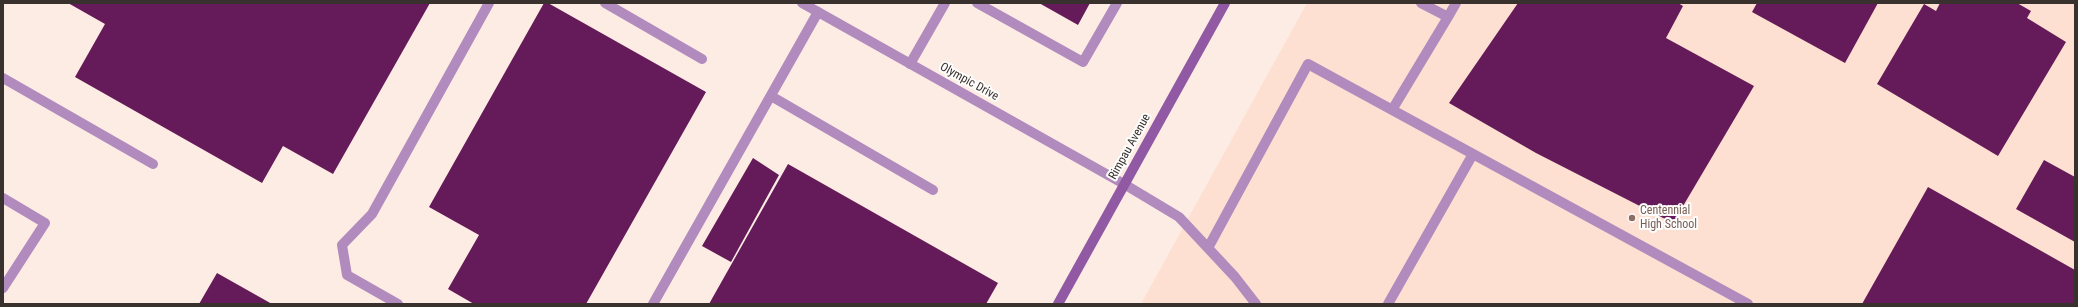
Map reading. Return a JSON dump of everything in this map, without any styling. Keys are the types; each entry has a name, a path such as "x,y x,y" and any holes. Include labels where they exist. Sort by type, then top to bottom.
{"main road":[{"name":"Rimpau Avenue","path":"1058,304 1225,3"}],"street":[{"path":"398,304 347,275 342,245 372,214 490,3"},
{"path":"605,3 702,59"},
{"name":"Olympic Drive","path":"802,3 1124,184 1179,217 1256,304"},
{"path":"910,64 945,3"},
{"path":"977,3 1083,62 1117,3"},
{"path":"1421,3 1448,18"},
{"path":"1392,110 1456,3"},
{"path":"653,304 818,12"},
{"path":"1208,248 1308,64 1748,304"},
{"path":"3,78 153,164"},
{"path":"771,96 933,190"},
{"path":"1388,304 1473,154"},
{"path":"3,198 46,223 3,288"}],"shaded area":[{"name":"Centennial High School","path":"1307,3 2075,3 2075,304 1146,304 1142,302"}],"building":[{"path":"68,3 430,3 333,174 283,146 262,183 75,77 105,24"},
{"path":"544,3 548,3 706,92 586,304 474,304 448,289 479,235 429,207"},
{"path":"1039,3 1090,3 1078,25"},
{"path":"1518,3 1678,3 1683,6 1666,38 1754,86 1673,223 1536,153 1449,103"},
{"path":"1757,3 1878,3 1845,63 1752,12"},
{"path":"1940,3 2017,3 2031,11 2027,18 2066,42 1998,156 1877,84 1924,4 1936,11"},
{"path":"753,158 779,175 731,262 702,246"},
{"path":"2044,160 2075,177 2075,242 2016,209"},
{"path":"788,164 998,283 986,304 709,304"},
{"path":"1928,187 2075,270 2075,304 1862,304"},
{"path":"217,273 272,304 199,304"}],"place":[{"name":"Centennial High School","path":"1632,218"}]}
